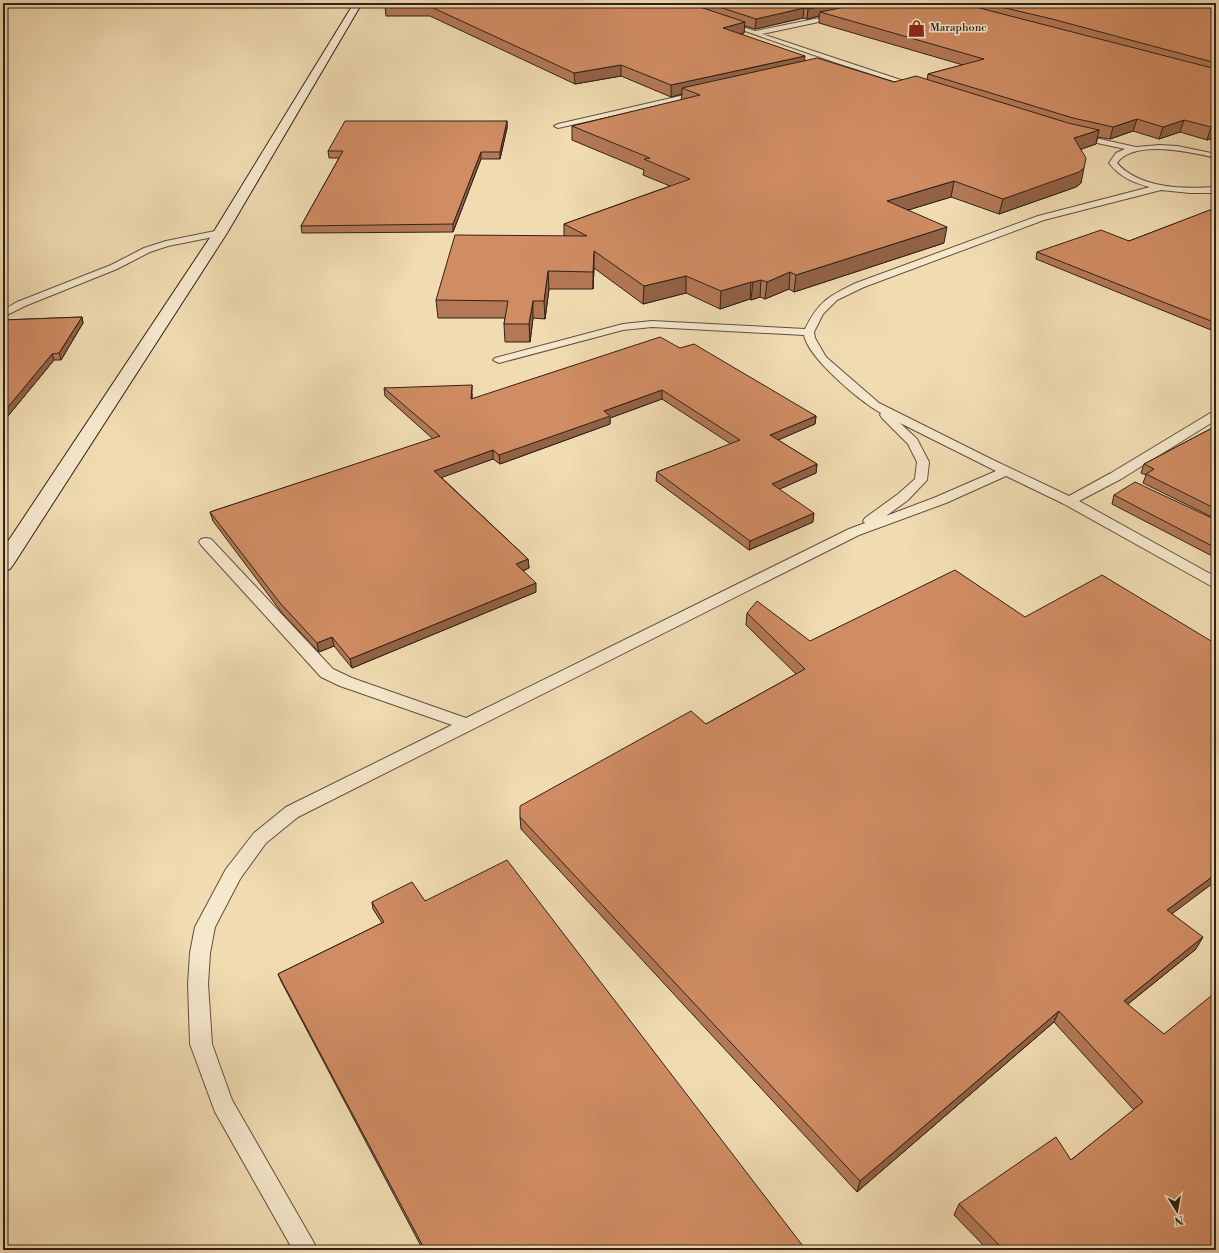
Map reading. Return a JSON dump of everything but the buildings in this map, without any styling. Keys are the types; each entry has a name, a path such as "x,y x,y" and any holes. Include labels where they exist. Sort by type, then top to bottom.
{"main road":[{"path":"3,565 220,233 358,3"}],"lane":[{"path":"754,33 847,14"},
{"path":"717,20 839,62 923,88"},
{"path":"824,66 839,62"},
{"path":"558,126 710,92"},
{"path":"1135,149 1068,134 1108,154 1122,153 1135,149 1160,148 1195,151 1216,156"},
{"path":"1195,151 1216,147"},
{"path":"1108,154 1116,168 1123,186"},
{"path":"854,532 903,497 921,480 923,462 913,442 875,404 822,359 810,338 809,332 818,313 833,298 860,285 1123,186 1140,182 1182,190 1216,190"},
{"path":"1123,186 1162,187"},
{"path":"3,314 21,304 114,267 148,250 166,244 220,233"},
{"path":"499,360 623,327 652,324 809,332"},
{"path":"875,404 1069,501 1216,583"},
{"path":"1069,501 1116,476 1216,415"},
{"path":"306,1250 224,1105 201,1044 198,984 200,953 205,927 233,874 260,838 292,812 466,724 705,608 854,532 941,500 1007,471"},
{"path":"1116,476 1131,483"},
{"path":"206,542 327,673 346,682 466,724"}],"place":[{"name":"Maraphone","path":"917,28"}]}
